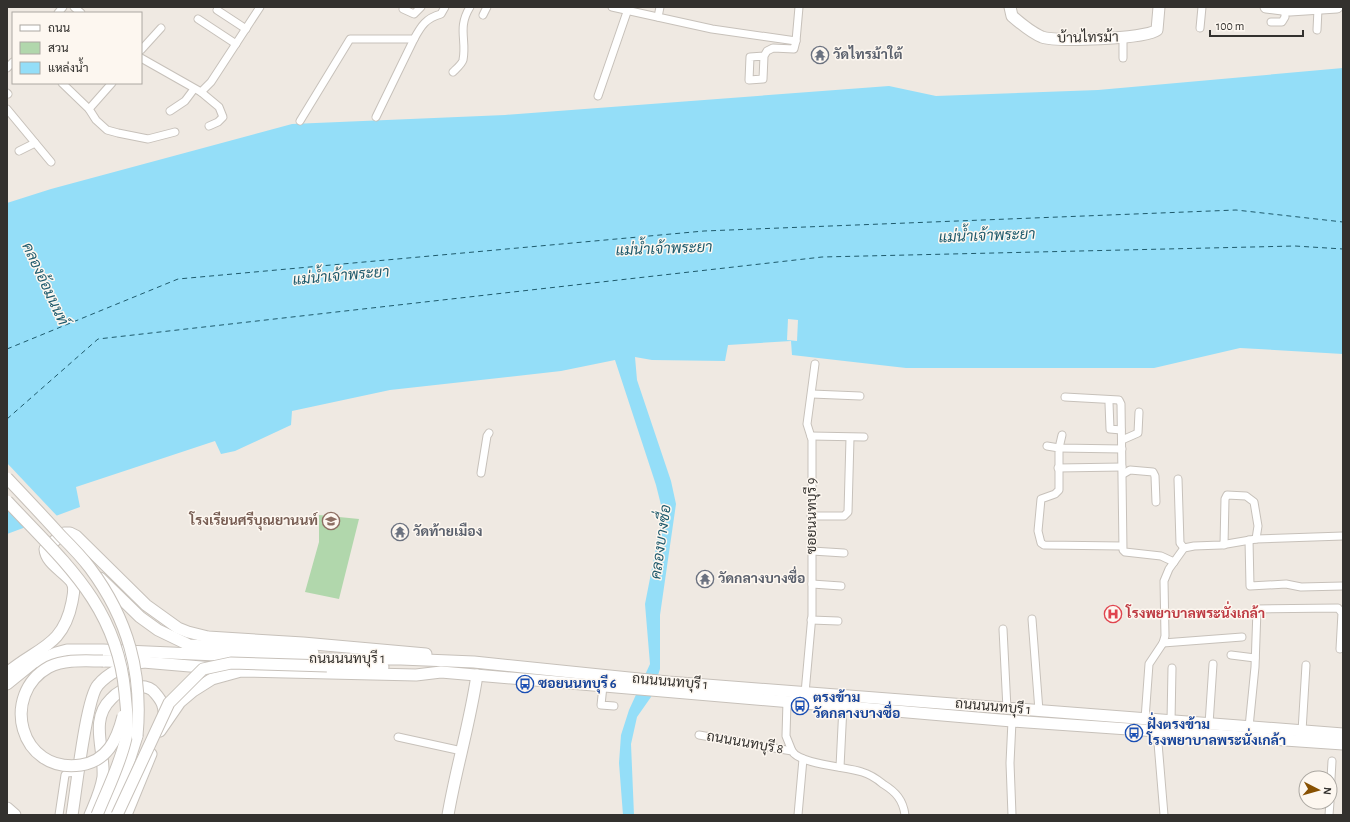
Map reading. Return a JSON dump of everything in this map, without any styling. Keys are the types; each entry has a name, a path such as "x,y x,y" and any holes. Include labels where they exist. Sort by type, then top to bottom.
{"main road":[{"name":"บ้านไทรม้า","path":"1010,7 1012,16 1041,37 1059,39 1137,37 1154,32 1158,24 1160,7"},
{"path":"1266,7 1285,9 1336,7"},
{"path":"7,478 90,568 140,617 158,630 189,645 304,651 339,658"},
{"path":"7,501 81,581 102,613 114,640 120,660 126,703 127,725 123,748 97,815"},
{"path":"7,673 20,662 44,649 62,631 69,616 74,592 72,582 48,559 45,549 64,533 70,533 76,536 146,605 178,628 188,632 208,637 410,651 474,662"},
{"path":"90,568 114,608 126,632 138,685 139,715 135,763 117,815"},
{"name":"ถนนนนทบุรี 1","path":"7,684 33,663 56,652 67,650 103,650 304,659 339,658 474,662 629,683 787,701 1012,720 1343,744"},
{"path":"126,703 116,740 105,755 90,764 75,766 51,763 42,758 34,751 22,734 19,724 19,703 23,689 34,677 49,667 60,663 72,661 144,662 241,671"},
{"path":"72,815 89,707 96,686 109,674 127,665 144,662"},
{"path":"117,815 169,703 203,669 231,663 397,667 441,672"},
{"name":"ถนนนนทบุรี 1","path":"126,815 161,729 180,702 194,690 212,679 241,671 416,675 441,672 603,686 629,683"},
{"path":"448,815 470,722 477,675"},
{"path":"90,815 101,786 103,756 98,728 103,709 108,702 115,695 130,688 142,686 153,690 164,706 161,729"},
{"name":"ถนนนนทบุรี 1","path":"668,687 805,693 1343,734"},
{"path":"107,815 127,768 138,736"},
{"path":"7,808 14,815"}],"street":[{"path":"170,111 211,82 260,7"},
{"path":"403,9 414,14 421,7"},
{"path":"376,117 422,24 433,16 441,14 445,7"},
{"path":"453,72 463,59 463,27 470,7"},
{"path":"483,15 487,7"},
{"path":"612,7 627,12 712,29 794,41"},
{"path":"658,17 660,7"},
{"path":"764,56 767,51 773,48 794,49 799,7"},
{"path":"1200,28 1202,7"},
{"path":"1317,30 1321,8"},
{"path":"1271,22 1282,22 1285,17 1285,9"},
{"path":"217,10 246,29"},
{"path":"598,96 627,12"},
{"path":"198,19 236,44"},
{"path":"142,49 161,28"},
{"path":"1123,37 1123,58"},
{"path":"300,121 350,39 414,39"},
{"path":"142,59 197,91 222,111 221,120 209,126"},
{"path":"63,84 89,109 96,120 107,130 148,139 175,132"},
{"path":"89,109 111,84"},
{"path":"7,109 51,162"},
{"path":"19,151 34,143"},
{"name":"ซอยนนทบุรี 9","path":"805,693 811,620 812,584 811,436 807,424 815,364"},
{"path":"812,394 860,396"},
{"path":"1065,397 1119,400 1121,404 1122,440 1122,546 1125,552 1160,556 1174,562"},
{"path":"1109,404 1110,429 1121,430"},
{"path":"1122,440 1136,436 1138,433 1139,412"},
{"path":"481,473 489,432"},
{"path":"1062,435 1059,448 1059,490 1055,494 1041,499 1040,502 1038,531 1041,543 1044,545 1122,546"},
{"path":"811,436 864,438"},
{"path":"812,516 844,516 848,512 850,438"},
{"path":"1046,446 1059,448 1122,449"},
{"path":"1058,468 1153,472 1155,476 1156,502"},
{"path":"1178,479 1180,543 1184,548"},
{"path":"1224,545 1225,499 1227,495 1246,496 1254,502 1258,526 1253,540 1250,586 1286,584 1301,587 1343,586"},
{"path":"1145,719 1149,664 1163,643 1165,636 1164,580 1184,548 1194,546 1224,545 1253,540 1343,536"},
{"path":"812,551 844,553"},
{"path":"812,584 841,586"},
{"path":"1249,727 1256,658 1257,609 1338,608 1342,613 1340,649"},
{"path":"1032,619 1039,711"},
{"path":"811,620 838,621"},
{"path":"1003,629 1007,708"},
{"path":"1163,643 1242,637"},
{"path":"1231,654 1256,658"},
{"path":"1209,724 1213,664"},
{"path":"1302,731 1306,665"},
{"path":"1171,721 1172,668"},
{"path":"603,686 601,705 614,706"},
{"name":"ถนนนนทบุรี 8","path":"787,701 786,736 794,754 803,759 863,772 893,790 903,804 905,815"},
{"path":"840,767 843,706"},
{"path":"1012,720 1010,763 1012,815"},
{"path":"1157,731 1164,815"},
{"name":"ถนนนนทบุรี 8","path":"699,735 792,751"},
{"path":"398,737 462,751"},
{"path":"798,815 803,759"},
{"path":"1331,770 1332,760"},
{"path":"59,815 65,775 70,772 79,772"}],"green space":[{"path":"319,515 359,519 339,599 305,592 319,542"}],"water":[{"path":"1343,68 1343,354 1240,348 1154,368 906,368 792,355 791,341 728,345 725,361 652,360 635,357 637,380 671,481 676,504 660,615 660,669 651,697 637,717 631,744 634,815 623,815 619,763 621,735 629,710 650,664 645,604 661,522 661,505 656,485 615,360 561,371 390,390 292,411 291,425 235,451 221,454 215,441 76,487 80,507 7,534 7,203 51,189 292,124 505,115 889,86 936,96 1098,90"}],"pier":[{"path":"788,319 798,320 797,341 787,340"},
{"path":"7,463 58,517 27,529 7,507"}],"ferry route":[{"path":"7,349 178,279 704,231 1236,210 1343,222"},
{"path":"7,419 98,339 822,257 1295,246 1343,249"}],"place":[{"name":"วัดไทรม้าใต้","path":"820,55"},
{"name":"โรงเรียนศรีบุณยานนท์","path":"331,521"},
{"name":"วัดท้ายเมือง","path":"400,532"},
{"name":"วัดกลางบางซื่อ","path":"705,579"},
{"name":"โรงพยาบาลพระนั่งเกล้า","path":"1113,614"},
{"name":"ซอยนนทบุรี 6","path":"525,684"},
{"name":"ตรงข้าม วัดกลางบางซื่อ","path":"800,706"},
{"name":"ฝั่งตรงข้าม โรงพยาบาลพระนั่งเกล้า","path":"1134,733"}],"water label":[{"name":"แม่น้ำเจ้าพระยา","path":"987,236"},
{"name":"แม่น้ำเจ้าพระยา","path":"664,249"},
{"name":"แม่น้ำเจ้าพระยา","path":"341,276"},
{"name":"คลองอ้อมนนท์","path":"45,284"},
{"name":"คลองบางซื่อ","path":"661,542"}]}
